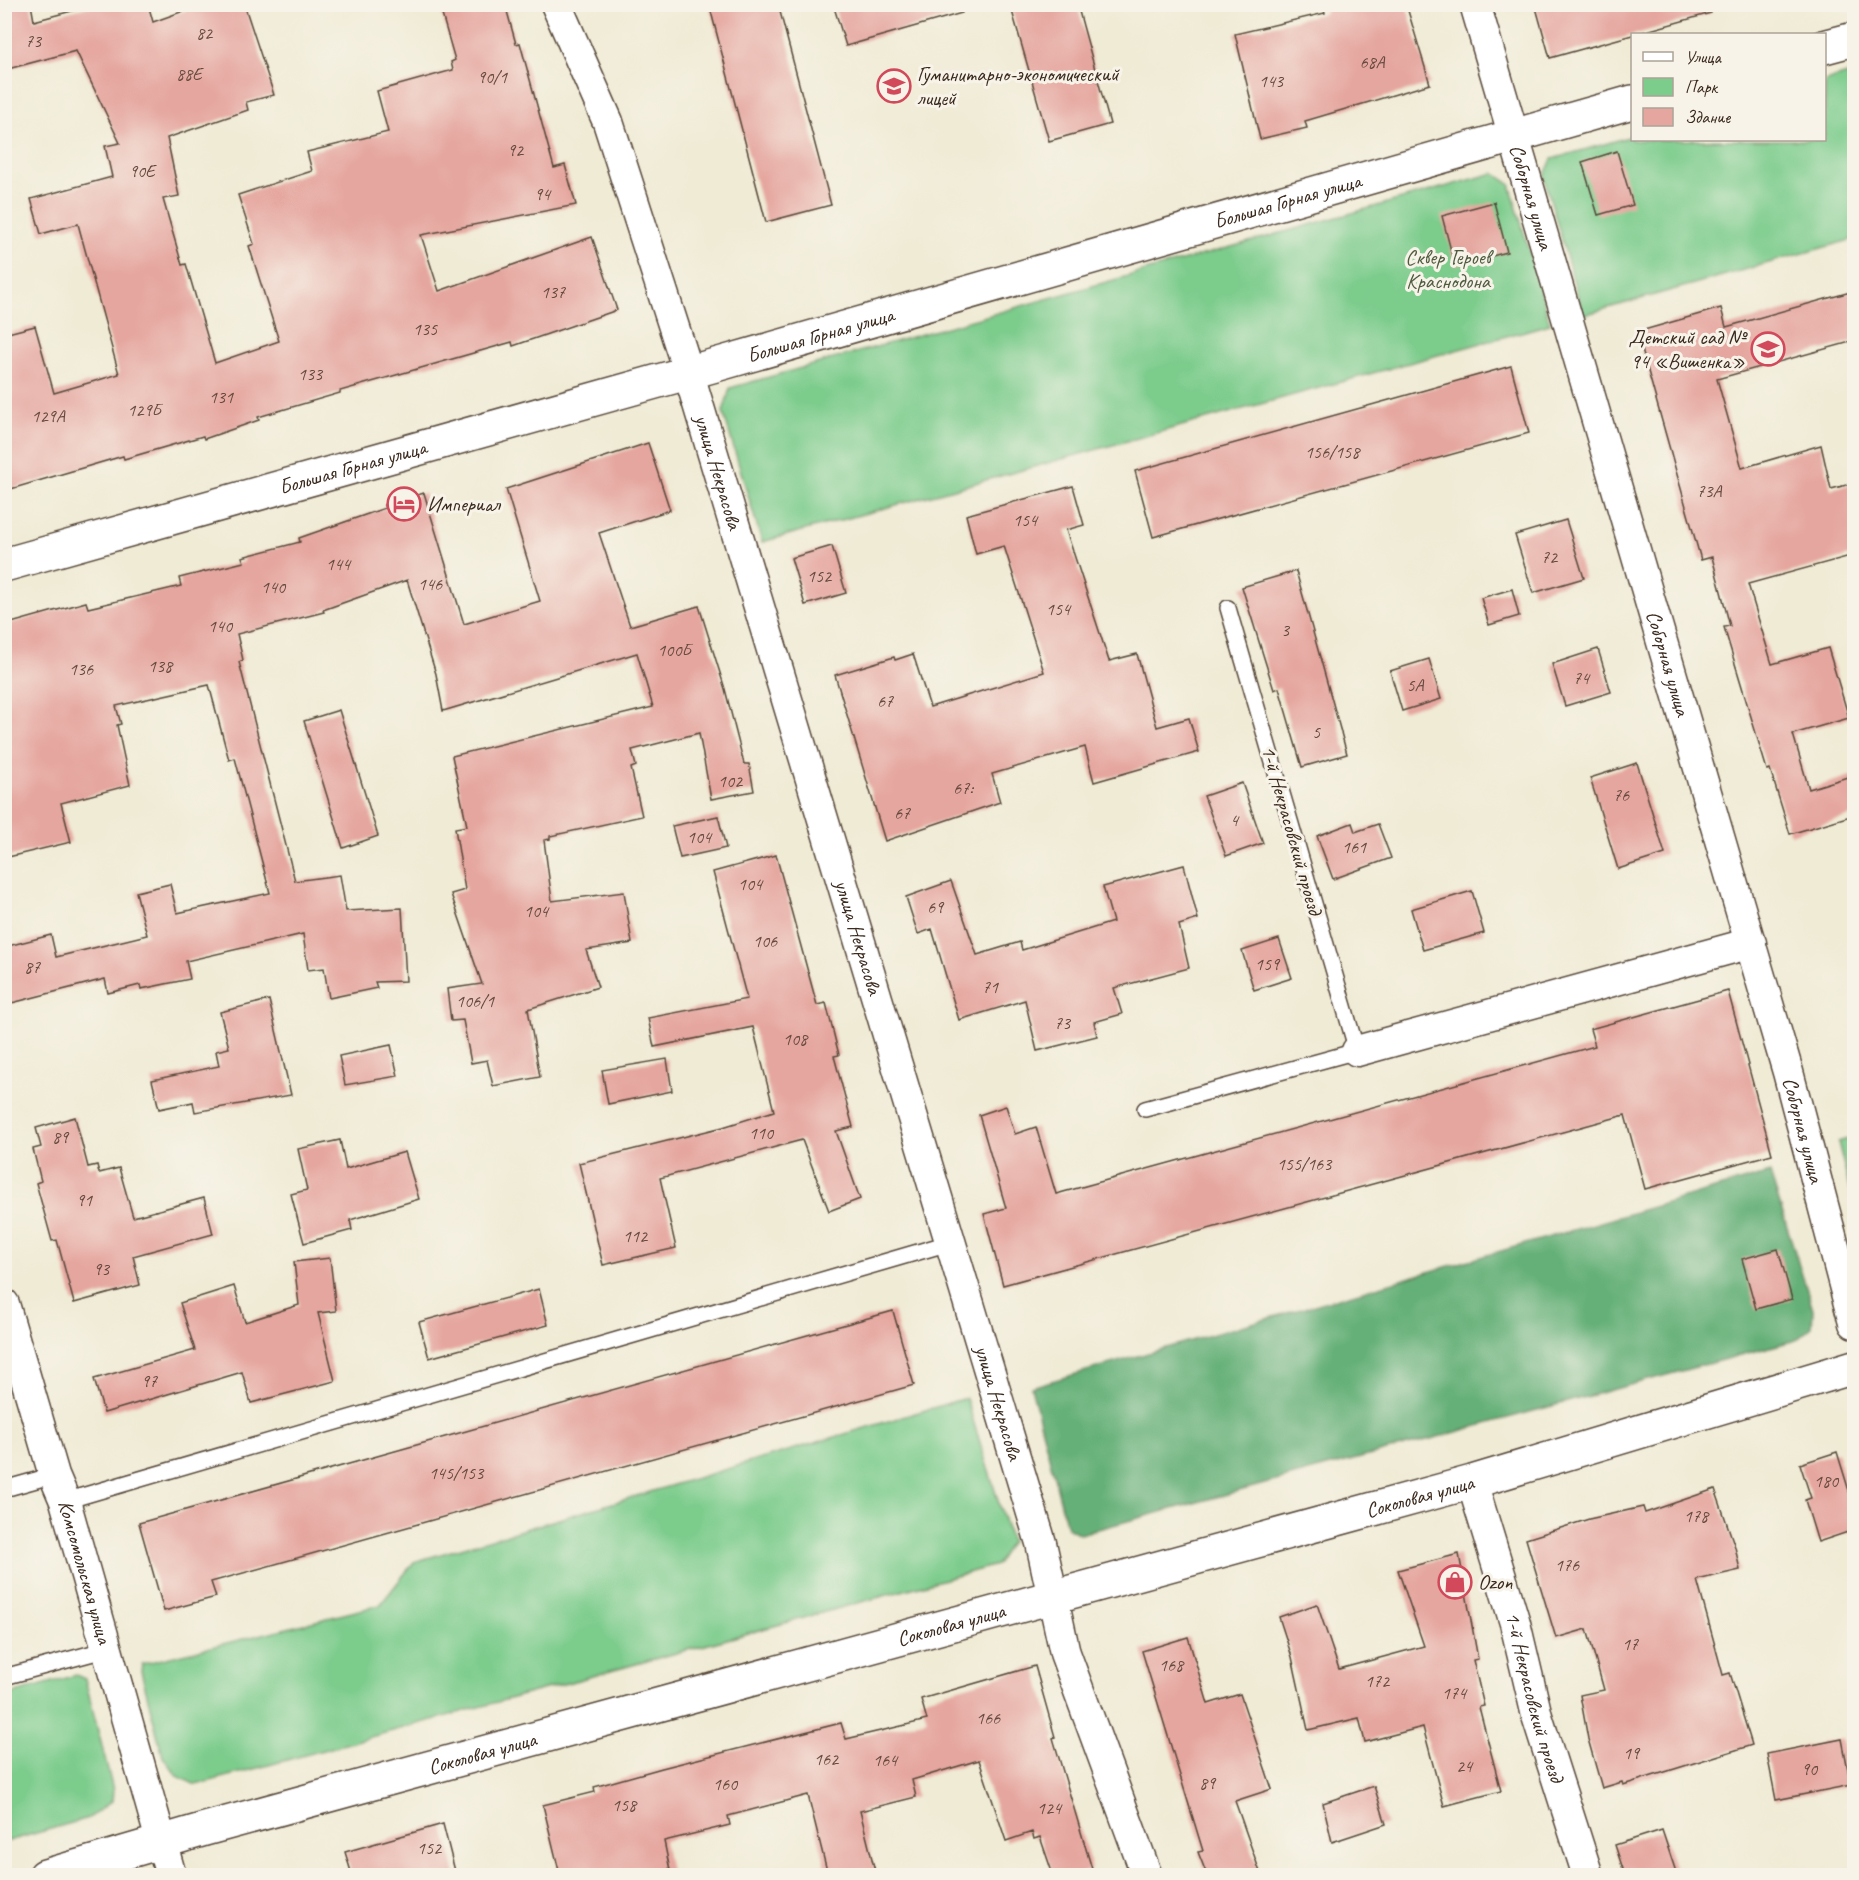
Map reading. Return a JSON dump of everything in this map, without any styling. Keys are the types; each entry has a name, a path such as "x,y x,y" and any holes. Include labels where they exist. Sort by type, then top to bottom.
{"main road":[{"path":"1826,46 1854,39"},
{"name":"Большая Горная улица","path":"4,565 1631,102"},
{"name":"Соколовая улица","path":"45,1875 1472,1482 1854,1367"}],"street":[{"name":"улица Некрасова","path":"556,4 608,122 688,371 948,1243 1041,1543 1065,1653 1147,1875"},
{"name":"Соборная улица","path":"1475,4 1751,943 1854,1323"},
{"path":"1357,1052 1751,943"},
{"name":"Комсомольская улица","path":"4,1305 108,1649 171,1875"},
{"name":"1-й Некрасовский проезд","path":"1472,1482 1483,1525 1515,1623 1537,1716 1588,1875"}],"lane":[{"name":"1-й Некрасовский проезд","path":"1228,608 1357,1052"},
{"path":"1145,1109 1357,1052"},
{"path":"4,1489 60,1488 948,1243"},
{"path":"4,1677 108,1649"}],"green space":[{"path":"1854,72 1854,239 1583,315 1544,177 1552,159 1631,136 1631,141 1826,141 1826,81"},
{"name":"Сквер Героев Краснодона","path":"1494,173 1510,184 1550,324 762,542 723,412 730,388"},
{"path":"1854,1137 1854,1207 1838,1142"},
{"path":"1770,1173 1813,1309 1812,1327 1796,1340 1080,1534 1067,1527 1031,1387"},
{"path":"966,1398 1011,1542 996,1565 196,1785 177,1776 163,1757 141,1671 142,1664 380,1605 414,1562"},
{"path":"76,1675 85,1679 113,1790 112,1801 89,1818 5,1842 5,1696"}],"building":[{"path":"4,4 31,4 34,21 98,4 148,4 153,22 203,4 244,4 274,95 246,102 248,110 167,138 179,196 163,199 182,265 186,264 215,363 279,341 249,246 254,244 238,195 312,171 307,152 388,132 377,91 453,70 451,62 455,60 439,4 505,4 516,44 520,43 554,168 565,165 576,205 421,235 439,291 592,237 617,310 513,346 512,342 340,391 340,393 258,417 259,420 204,439 203,436 124,459 123,456 4,491 4,334 35,326 54,393 119,374 78,224 41,234 31,199 112,177 105,146 120,143 76,51 4,70"},
{"path":"709,4 778,4 831,205 766,222"},
{"path":"833,4 961,4 962,13 846,46"},
{"path":"1010,4 1077,4 1110,124 1049,141"},
{"path":"1323,4 1406,4 1430,84 1305,121 1307,128 1260,139 1235,34 1325,13"},
{"path":"1535,4 1710,4 1711,13 1639,33 1631,33 1631,35 1550,58"},
{"path":"1617,151 1633,205 1598,215 1582,162"},
{"path":"1494,202 1507,252 1455,266 1442,216"},
{"path":"1854,291 1854,341 1717,379 1742,468 1821,445 1831,489 1854,483 1854,555 1748,584 1772,664 1828,648 1849,718 1793,734 1809,789 1854,775 1854,815 1790,834 1770,769 1767,770 1724,627 1730,626 1712,557 1701,560 1637,332 1721,308 1726,327"},
{"path":"1511,366 1529,433 1153,537 1135,471"},
{"path":"648,443 670,510 599,533 630,626 699,606 725,689 744,764 749,764 754,791 711,799 699,733 632,750 636,766 631,768 642,816 550,836 550,839 544,840 552,901 624,892 632,943 586,950 598,987 528,1009 540,1077 493,1086 487,1060 471,1063 463,1020 451,1021 447,989 482,984 451,894 465,890 455,828 467,826 452,756 653,707 637,653 443,711 436,674 407,580 323,610 324,612 237,634 243,660 239,662 295,881 340,875 346,911 402,908 406,981 375,982 377,988 329,998 324,968 308,970 303,934 186,961 190,979 141,989 140,985 108,993 105,979 4,1005 4,947 51,935 56,957 147,935 136,892 170,884 177,913 270,893 235,758 229,760 209,685 116,706 121,724 117,725 130,785 61,803 71,842 4,858 4,625 86,602 88,608 181,586 179,578 244,562 242,557 300,542 299,538 385,508 384,505 424,493 464,624 540,601 506,489"},
{"path":"1073,486 1084,525 1066,530 1109,661 1137,654 1157,727 1189,718 1199,752 1094,782 1085,747 992,774 1000,802 885,841 835,675 894,657 895,660 913,654 930,707 1044,672 1004,546 976,554 966,515"},
{"path":"1566,520 1584,578 1533,593 1515,535"},
{"path":"832,546 846,593 805,605 791,558"},
{"path":"1296,571 1347,754 1302,767 1279,688 1274,690 1242,587"},
{"path":"1512,589 1519,616 1489,625 1481,598"},
{"path":"1598,649 1611,692 1565,706 1552,664"},
{"path":"1429,659 1441,699 1402,711 1390,671"},
{"path":"339,710 378,836 343,848 304,721"},
{"path":"1637,763 1665,854 1618,869 1590,778"},
{"path":"1242,783 1263,843 1226,856 1204,796"},
{"path":"718,816 726,848 680,858 672,826"},
{"path":"1352,823 1355,832 1378,824 1391,858 1333,879 1317,836"},
{"path":"776,855 817,1005 826,1003 839,1055 834,1056 853,1127 836,1131 860,1199 829,1211 802,1140 660,1178 676,1248 603,1265 579,1163 723,1127 774,1111 753,1027 654,1047 648,1018 747,999 713,872"},
{"path":"1184,865 1198,919 1179,925 1189,968 1114,988 1122,1014 1094,1022 1097,1036 1037,1051 1025,1000 959,1020 932,929 918,934 906,897 951,881 977,955 1020,942 1022,950 1113,922 1103,887"},
{"path":"1472,891 1484,933 1423,950 1411,909"},
{"path":"1279,939 1292,978 1254,990 1242,951"},
{"path":"1728,991 1772,1154 1645,1189 1625,1115 1003,1285 984,1214 1006,1208 979,1115 1006,1106 1015,1134 1036,1127 1056,1194 1595,1046 1590,1029"},
{"path":"269,1000 291,1095 195,1112 193,1102 159,1109 152,1080 219,1066 216,1051 229,1048 220,1012"},
{"path":"391,1045 398,1076 345,1085 339,1056"},
{"path":"667,1059 672,1091 608,1104 602,1070"},
{"path":"75,1117 88,1167 97,1165 99,1173 119,1168 133,1217 204,1198 213,1234 133,1256 140,1285 74,1303 57,1240 52,1241 36,1183 41,1181 33,1149 41,1147 36,1128"},
{"path":"340,1140 346,1169 405,1152 419,1199 350,1220 352,1230 304,1243 291,1194 307,1190 298,1149"},
{"path":"1778,1249 1792,1299 1756,1309 1742,1259"},
{"path":"330,1258 336,1311 318,1313 335,1381 251,1403 242,1372 104,1413 94,1379 195,1350 180,1303 234,1286 245,1322 299,1305 294,1262"},
{"path":"539,1289 548,1325 429,1358 419,1322"},
{"path":"893,1311 914,1385 211,1582 216,1597 164,1611 139,1523"},
{"path":"1837,1452 1854,1507 1854,1530 1818,1542 1805,1500 1811,1498 1800,1464"},
{"path":"1715,1489 1735,1547 1740,1570 1697,1580 1723,1675 1730,1673 1752,1745 1623,1785 1622,1782 1602,1788 1588,1739 1580,1695 1604,1690 1587,1629 1556,1638 1526,1539 1589,1519 1643,1507 1645,1513"},
{"path":"1459,1554 1478,1659 1473,1660 1484,1706 1479,1707 1501,1791 1444,1806 1423,1727 1365,1742 1359,1718 1308,1730 1292,1657 1279,1617 1317,1604 1339,1669 1424,1646 1398,1570"},
{"path":"1188,1637 1208,1704 1240,1694 1272,1789 1235,1801 1261,1875 1207,1875 1198,1852 1203,1851 1142,1651"},
{"path":"1035,1666 1055,1737 1053,1738 1092,1869 1074,1875 1053,1875 1040,1837 1034,1839 1032,1832 1006,1841 979,1760 912,1780 916,1797 860,1811 876,1875 828,1875 808,1795 728,1816 730,1825 664,1841 671,1875 560,1875 543,1805 595,1792 594,1787 662,1768 841,1723 846,1739 927,1720 921,1699"},
{"path":"1842,1739 1851,1785 1776,1800 1767,1754"},
{"path":"1374,1786 1386,1824 1332,1842 1323,1803"},
{"path":"443,1824 456,1875 352,1875 345,1852"},
{"path":"1662,1830 1677,1875 1625,1875 1615,1845"}],"place":[{"name":"Гуманитарно-экономический лицей","path":"894,86"},
{"name":"Детский сад № 94 «Вишенка»","path":"1768,349"},
{"name":"Империал","path":"404,504"},
{"name":"Ozon","path":"1455,1582"}]}
